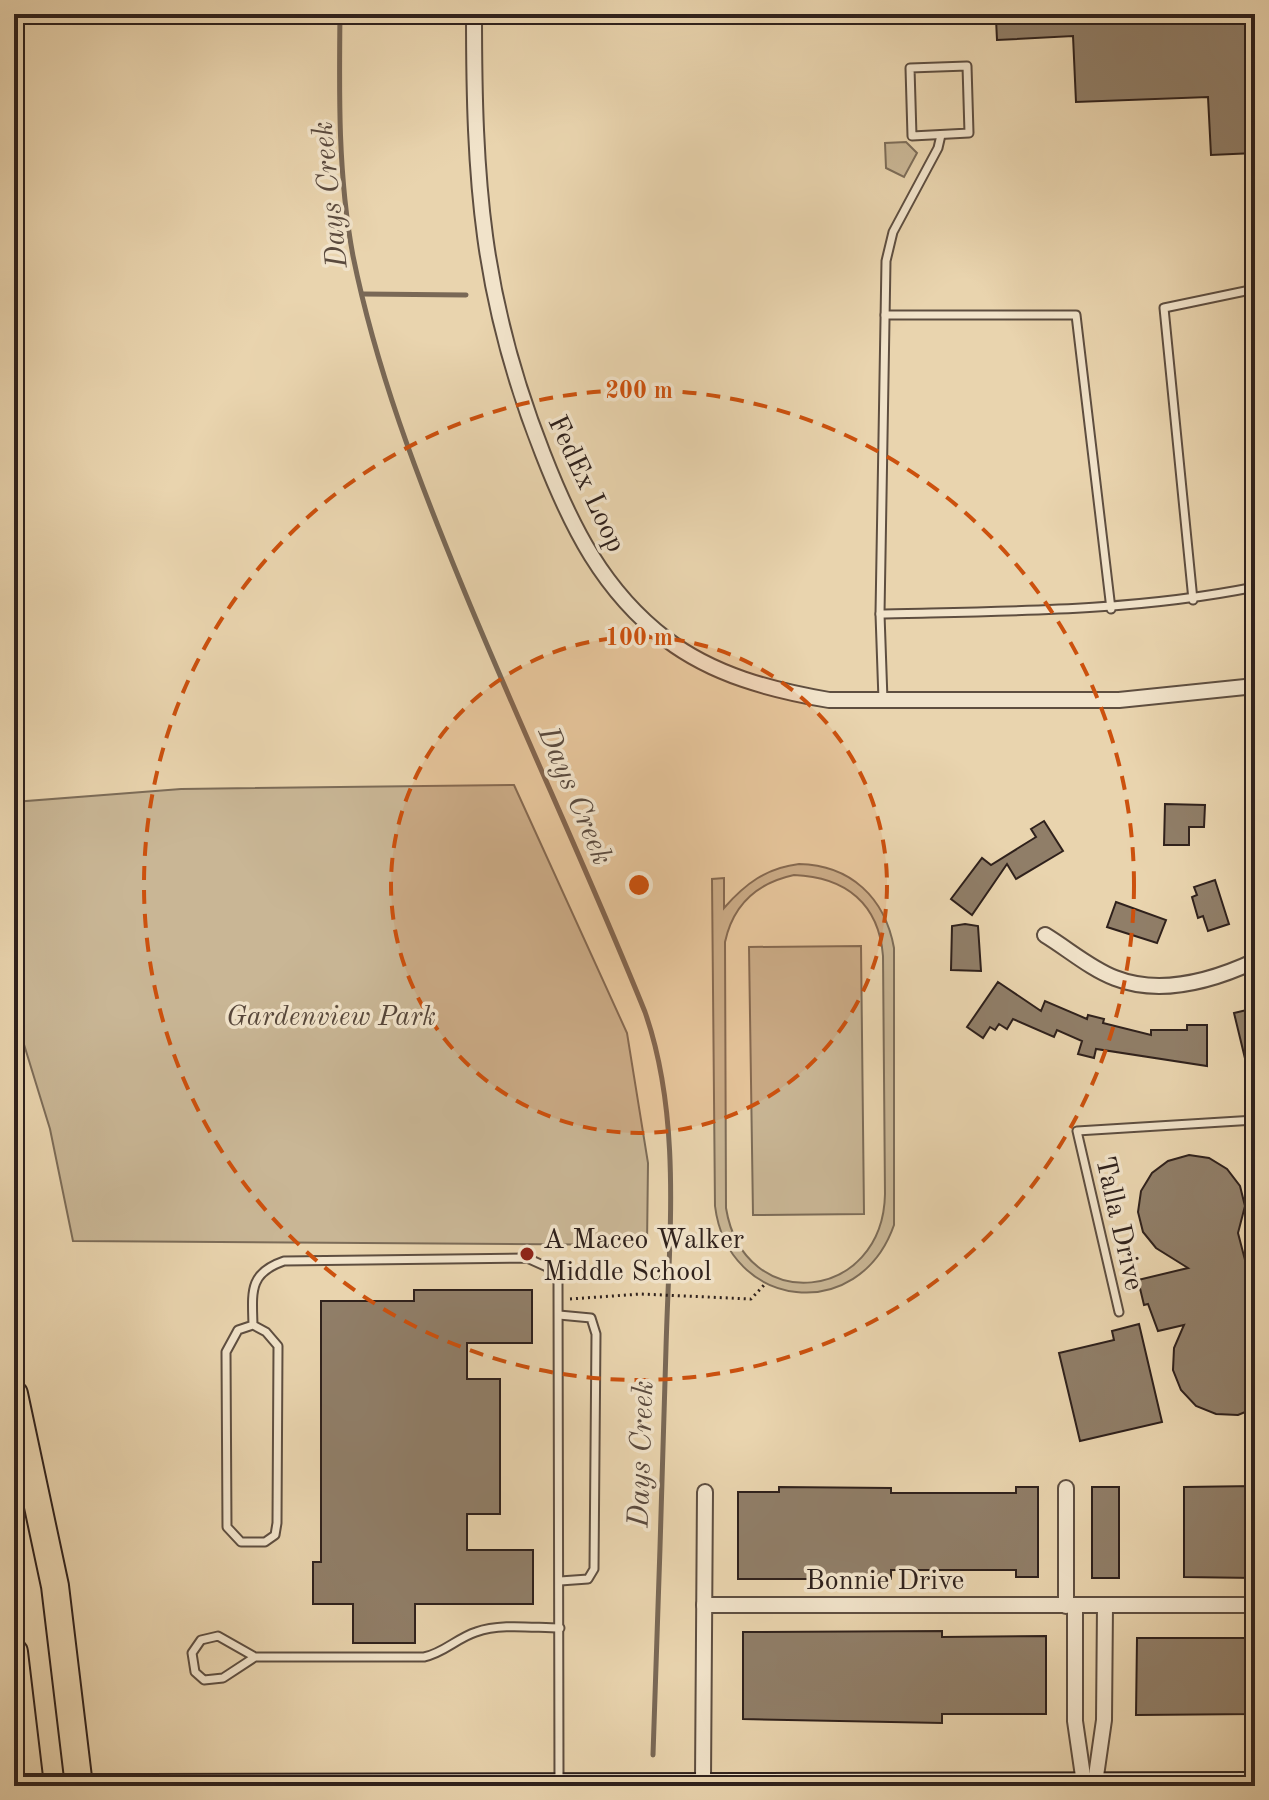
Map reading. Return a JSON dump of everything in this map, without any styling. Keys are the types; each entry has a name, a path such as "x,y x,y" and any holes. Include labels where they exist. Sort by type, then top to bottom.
{"highway":[{"path":"14,1394 55,1586 79,1786"},
{"path":"14,1652 30,1786"}],"main road":[{"path":"14,1785 703,1781 819,1784 1255,1783"}],"street":[{"name":"FedEx Loop","path":"474,14 474,143 492,292 514,377 570,518 593,562 646,622 693,657 750,682 829,700 1119,700 1255,686"},
{"path":"1253,781 1255,822"},
{"path":"1045,935 1112,977 1140,984 1195,982 1255,961"},
{"path":"1066,1488 1075,1721 1089,1783"},
{"path":"703,1781 705,1492"},
{"name":"Bonnie Drive","path":"704,1605 1255,1605"},
{"path":"1089,1783 1104,1720 1105,1606"}],"lane":[{"path":"967,66 969,133 941,135 912,136 910,68 967,66"},
{"path":"883,702 880,614 888,245 938,148 941,135"},
{"path":"1193,600 1164,308 1255,289"},
{"path":"885,315 1076,315 1111,609"},
{"path":"880,614 1111,609 1193,600 1255,587"},
{"name":"Talla Drive","path":"1119,1312 1077,1131 1255,1120"},
{"path":"253,1325 255,1281 264,1268 284,1261 527,1258 547,1267 558,1282 559,1784"},
{"path":"559,1315 591,1318 596,1334 594,1569 588,1579 560,1581"},
{"path":"253,1325 266,1332 278,1346 277,1523 275,1535 265,1542 241,1542 227,1527 226,1352 238,1330 253,1325"},
{"path":"255,1657 223,1678 204,1680 195,1672 192,1653 201,1640 218,1636 255,1657 424,1657 445,1650 459,1639 480,1630 560,1628"}],"path":[{"path":"558,1299 641,1294 751,1299 766,1283"}],"green space":[{"path":"906,142 917,153 904,177 886,168 885,143"},
{"name":"Gardenview Park","path":"514,785 627,1033 648,1163 647,1245 73,1241 50,1129 14,1012 14,802 181,789"},
{"path":"787,866 818,866 850,878 874,900 883,914 894,948 894,1225 877,1257 853,1279 825,1290 796,1292 768,1284 744,1267 725,1241 715,1206 712,879 724,878 724,908 757,878","holes":["794,875 829,881 856,897 867,908 880,938 883,956 885,1194 878,1230 862,1257 839,1275 812,1282 784,1280 758,1267 738,1243 726,1208 725,942 734,917 758,890"]},
{"path":"861,946 864,1214 753,1215 749,947"}],"building":[{"path":"1014,14 1051,14 1052,20 1110,18 1109,14 1255,14 1255,153 1211,155 1208,97 1076,102 1073,36 997,40 996,19"},
{"path":"1165,804 1205,805 1204,827 1189,827 1189,845 1164,845"},
{"path":"1044,821 1063,851 1016,879 1007,864 972,915 951,899 982,858 991,865 1036,837 1031,829"},
{"path":"1215,880 1229,924 1208,931 1203,916 1198,918 1192,897 1197,895 1194,887"},
{"path":"1116,902 1166,920 1157,943 1107,927"},
{"path":"952,926 978,926 981,971 951,970"},
{"path":"998,982 1041,1011 1045,1001 1087,1019 1088,1015 1104,1019 1103,1023 1151,1035 1151,1030 1187,1030 1187,1025 1207,1025 1207,1066 1096,1049 1094,1058 1078,1054 1082,1041 1057,1030 1054,1037 1013,1019 1007,1029 999,1024 995,1030 990,1027 983,1038 967,1027"},
{"path":"1255,1008 1255,1078 1250,1079 1234,1013"},
{"path":"1189,1155 1209,1158 1227,1169 1240,1186 1245,1206 1238,1233 1245,1260 1255,1259 1255,1408 1238,1415 1216,1414 1196,1406 1181,1390 1173,1370 1174,1348 1184,1325 1158,1331 1148,1304 1144,1305 1138,1280 1188,1268 1156,1248 1143,1232 1138,1212 1141,1191 1152,1173 1168,1161"},
{"path":"414,1290 532,1290 532,1343 467,1343 467,1379 500,1379 500,1514 467,1514 467,1550 533,1550 533,1604 415,1604 415,1643 353,1643 353,1604 313,1604 313,1562 321,1562 321,1301 414,1301"},
{"path":"1139,1324 1162,1422 1080,1441 1059,1353 1114,1340 1112,1331"},
{"path":"1255,1486 1255,1578 1184,1577 1184,1487"},
{"path":"779,1487 891,1488 891,1493 1016,1493 1016,1487 1038,1487 1038,1577 1016,1577 1016,1570 891,1570 891,1579 738,1579 738,1492 779,1492"},
{"path":"1092,1487 1119,1487 1119,1578 1092,1578"},
{"path":"942,1631 942,1637 1046,1636 1046,1714 942,1714 942,1723 743,1719 743,1632"},
{"path":"1137,1638 1255,1638 1255,1714 1136,1715"}],"waterway":[{"name":"Days Creek","path":"340,14 340,135 344,196 353,256 373,340 414,462 461,583 600,904 645,1012 657,1052 669,1136 670,1221 653,1755"},
{"path":"363,294 466,295"}],"place":[{"name":"A Maceo Walker Middle School","path":"527,1254"}]}
